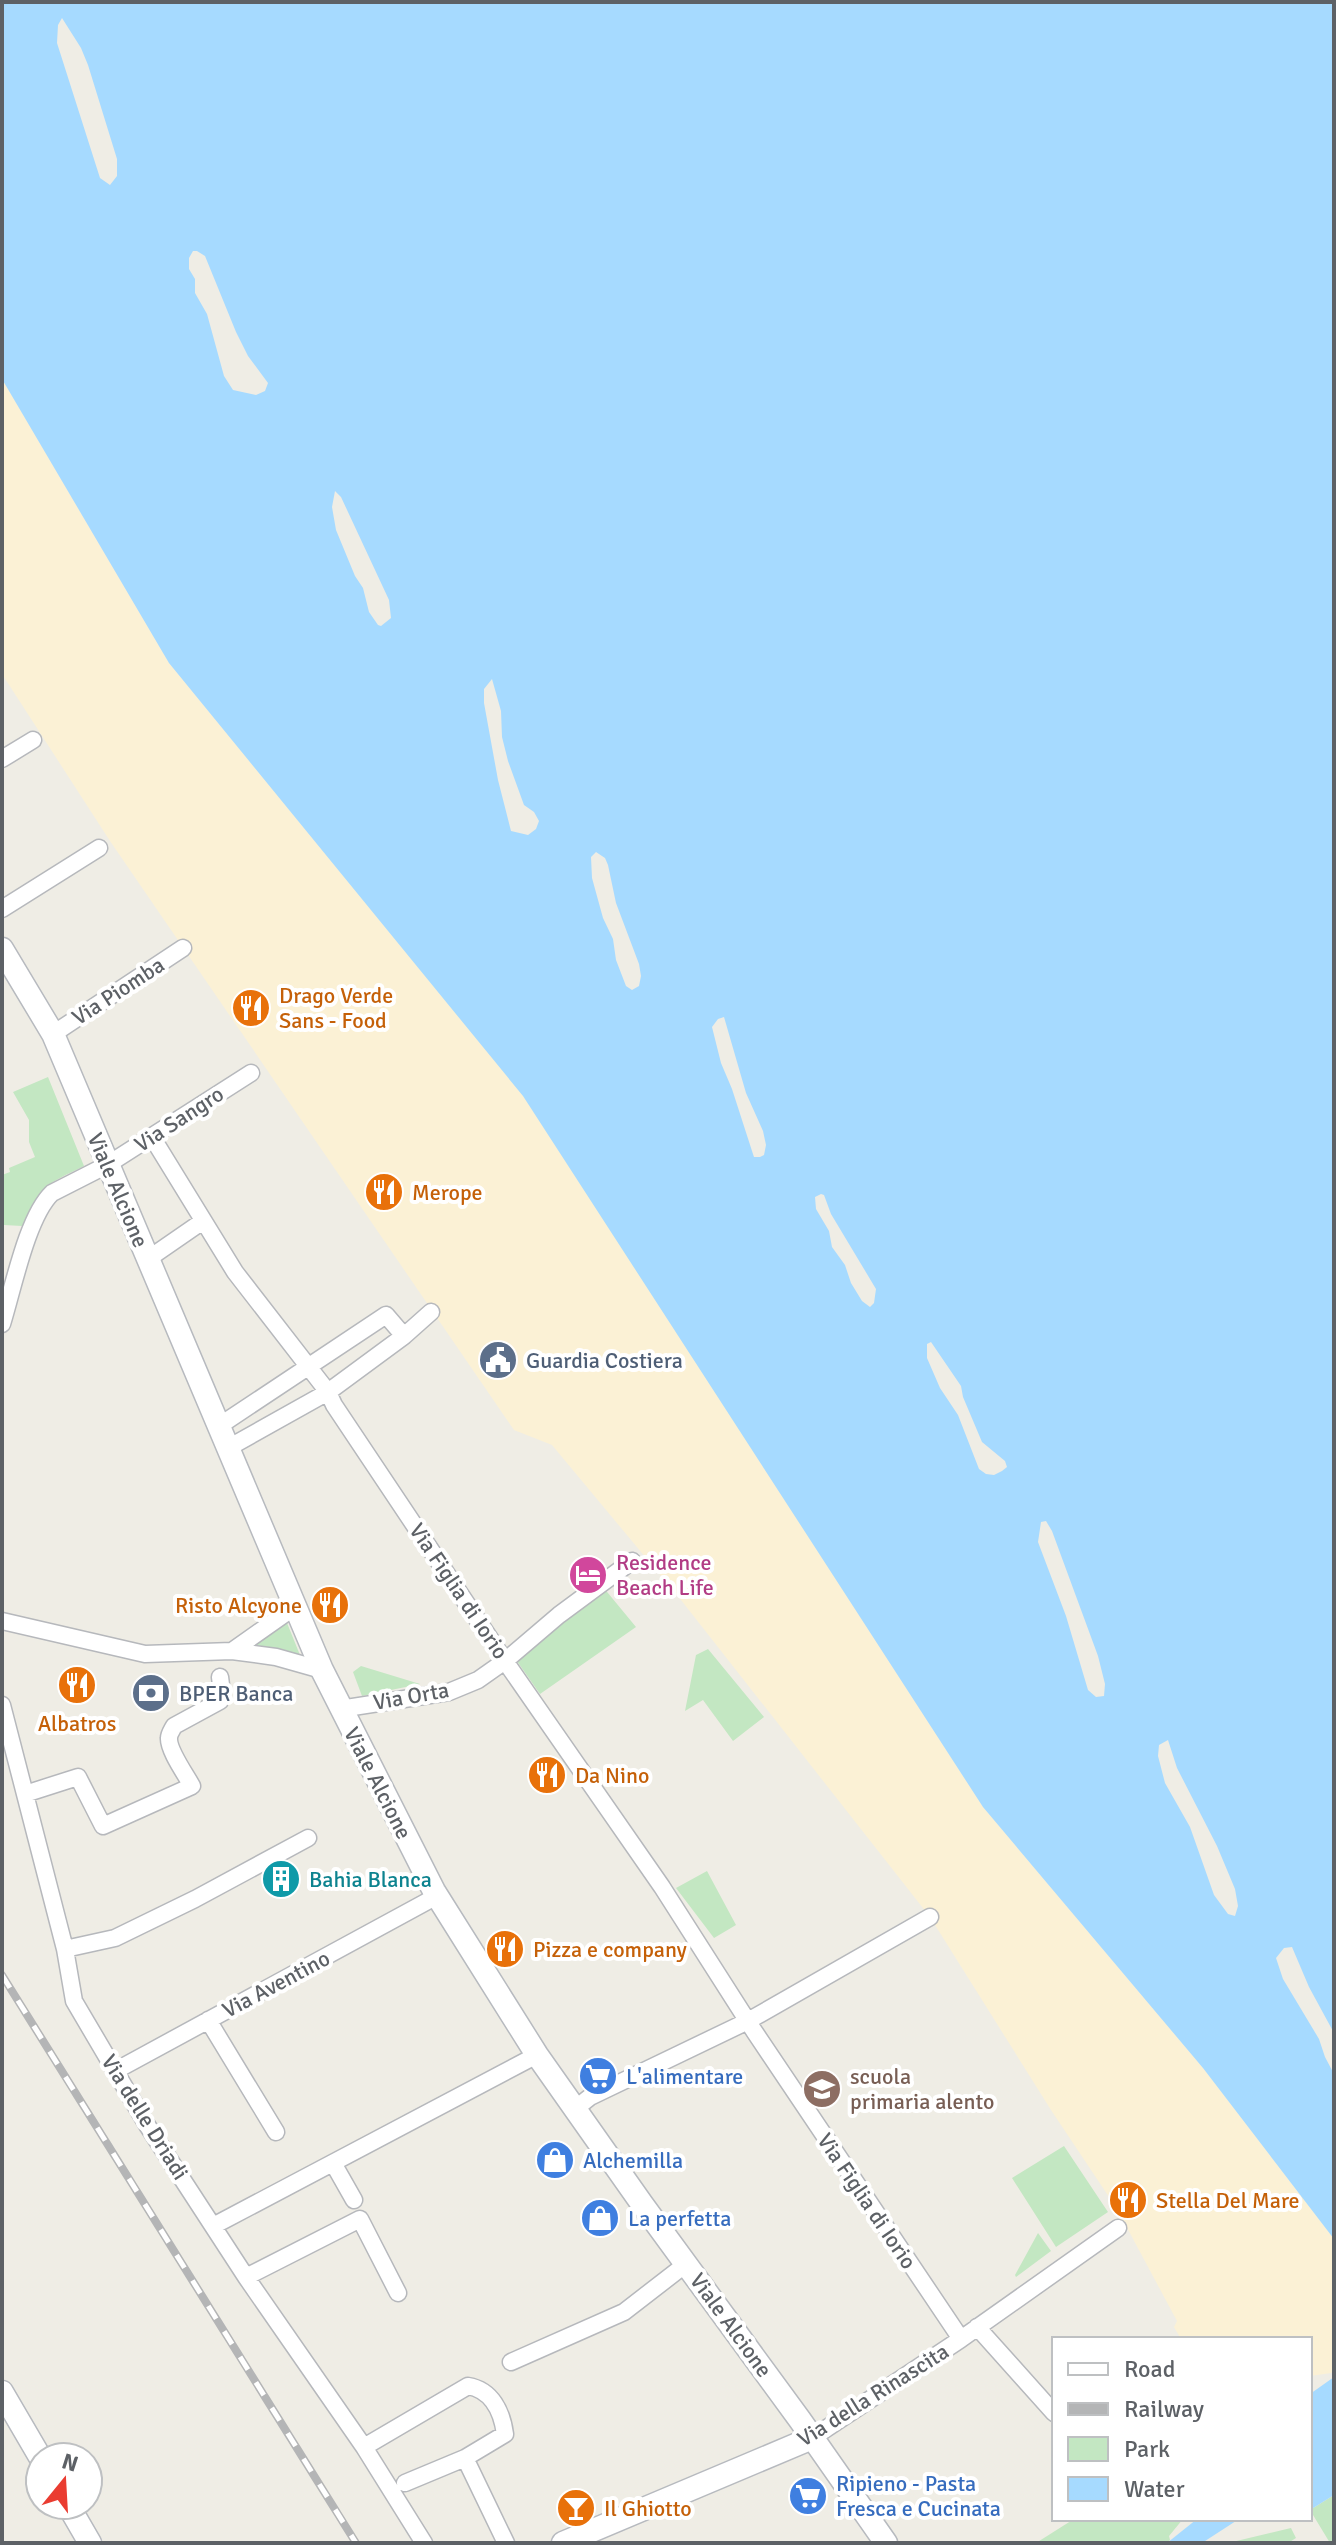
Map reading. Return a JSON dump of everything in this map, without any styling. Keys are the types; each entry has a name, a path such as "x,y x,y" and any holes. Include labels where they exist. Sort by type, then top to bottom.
{"street":[{"path":"2,759 33,740"},
{"path":"2,909 99,848"},
{"name":"Via Piomba","path":"53,1034 183,948"},
{"name":"Viale Alcione","path":"2,949 53,1034 322,1670 437,1896 537,2055 886,2543"},
{"name":"Via Sangro","path":"2,1324 29,1234 41,1206 52,1193 107,1165 251,1073"},
{"name":"Via Figlia di Iorio","path":"152,1137 235,1272 328,1392 961,2339"},
{"path":"148,1259 207,1226"},
{"path":"228,1448 328,1392 431,1312"},
{"path":"219,1426 386,1315 404,1336"},
{"name":"Via Orta","path":"340,1709 449,1692 478,1680 632,1561"},
{"path":"232,1651 296,1606"},
{"path":"2,1621 145,1654 232,1651 276,1657 322,1670"},
{"path":"25,1794 78,1777 103,1826 192,1786 168,1739 174,1726 220,1701 220,1677"},
{"name":"Via delle Driadi","path":"2,1705 65,1949 74,2001 147,2125 215,2225 246,2277 364,2447 424,2543"},
{"path":"65,1949 115,1938 308,1838"},
{"name":"Via Aventino","path":"115,2071 437,1896"},
{"path":"575,2109 590,2097 748,2021 930,1917"},
{"path":"208,2020 276,2132"},
{"path":"215,2225 537,2055"},
{"path":"333,2163 354,2200"},
{"path":"246,2277 360,2219 398,2293"},
{"name":"Via della Rinascita","path":"563,2543 812,2438 961,2339 1118,2228"},
{"path":"511,2362 624,2312 686,2264"},
{"path":"978,2326 1052,2411"},
{"path":"364,2447 468,2386 477,2388 495,2402 505,2434 465,2458 405,2483"},
{"path":"2,2392 31,2441"},
{"path":"465,2458 506,2543"},
{"path":"77,2521 90,2543"}],"green space":[{"path":"48,1077 84,1166 47,1186 22,1226 4,1225 2,1175 10,1172 9,1168 35,1157 29,1142 29,1120 13,1092"},
{"path":"603,1587 636,1627 540,1694 512,1654 568,1619 566,1613"},
{"path":"285,1618 302,1660 257,1645"},
{"path":"708,1649 764,1717 733,1741 703,1700 685,1711 696,1655"},
{"path":"361,1666 420,1684 362,1696 353,1672"},
{"path":"707,1871 736,1925 714,1938 676,1888"},
{"path":"1064,2146 1108,2212 1056,2247 1012,2178"},
{"path":"1038,2233 1051,2251 1016,2277 1015,2275"},
{"path":"1334,2495 1334,2543 1330,2543 1312,2509"},
{"path":"1071,2521 1181,2521 1167,2543 1036,2543"},
{"path":"1291,2528 1296,2538 1288,2543 1228,2543"}],"sand":[{"path":"2,379 169,663 524,1096 983,1807 1203,2068 1334,2239 1334,2371 1312,2376 1312,2337 1180,2337 1174,2327 1177,2321 1117,2209 930,1917 681,1600 552,1445 514,1430 110,841 2,674"}],"water":[{"path":"2,2 1334,2 1334,2239 1203,2068 983,1807 523,1096 169,663 2,379"},
{"path":"1334,2377 1334,2495 1312,2509 1312,2393"},
{"path":"1194,2521 1236,2521 1202,2543 1167,2543"}],"pier":[{"path":"62,18 88,65 117,159 117,176 110,185 100,178 57,43 58,25"},
{"path":"193,251 205,256 236,332 248,356 268,383 265,391 256,395 233,390 224,376 207,314 195,293 195,279 189,269"},
{"path":"335,491 341,497 389,600 391,618 381,626 369,612 363,588 336,530 332,507"},
{"path":"492,679 501,711 502,737 508,761 524,805 534,812 539,821 536,829 528,835 511,831 498,780 484,703 484,689"},
{"path":"596,852 605,858 608,865 616,903 639,964 639,986 632,990 626,986 616,960 613,939 603,918 592,878 591,857"},
{"path":"724,1017 746,1093 763,1131 766,1145 764,1155 760,1157 754,1157 721,1063 712,1027"},
{"path":"821,1194 876,1289 874,1303 870,1307 862,1301 845,1265 832,1247 829,1231 816,1209 815,1197"},
{"path":"931,1342 961,1386 982,1442 1005,1461 1007,1467 1002,1471 994,1475 979,1469 958,1415 940,1388 927,1358 927,1344"},
{"path":"1046,1521 1098,1656 1105,1684 1104,1696 1096,1697 1088,1690 1066,1616 1038,1542 1041,1522"},
{"path":"1168,1740 1177,1768 1235,1889 1238,1906 1235,1916 1228,1914 1214,1895 1190,1827 1165,1783 1158,1756 1159,1745"},
{"path":"1292,1947 1334,2033 1334,2074 1319,2039 1283,1979 1276,1958 1284,1948"}],"railway":[{"path":"2,1975 356,2543"}],"place":[{"name":"Drago Verde Sans - Food","path":"251,1008"},
{"name":"Merope","path":"384,1192"},
{"name":"Guardia Costiera","path":"498,1360"},
{"name":"Residence Beach Life","path":"588,1575"},
{"name":"Risto Alcyone","path":"330,1605"},
{"name":"Albatros","path":"77,1685"},
{"name":"BPER Banca","path":"151,1693"},
{"name":"Da Nino","path":"547,1775"},
{"name":"Bahia Blanca","path":"281,1879"},
{"name":"Pizza e company","path":"505,1949"},
{"name":"L'alimentare","path":"598,2076"},
{"name":"scuola primaria alento","path":"822,2089"},
{"name":"Alchemilla","path":"555,2160"},
{"name":"Stella Del Mare","path":"1128,2200"},
{"name":"La perfetta","path":"600,2218"},
{"name":"Ripieno - Pasta Fresca e Cucinata","path":"808,2496"},
{"name":"Il Ghiotto","path":"576,2508"}]}
